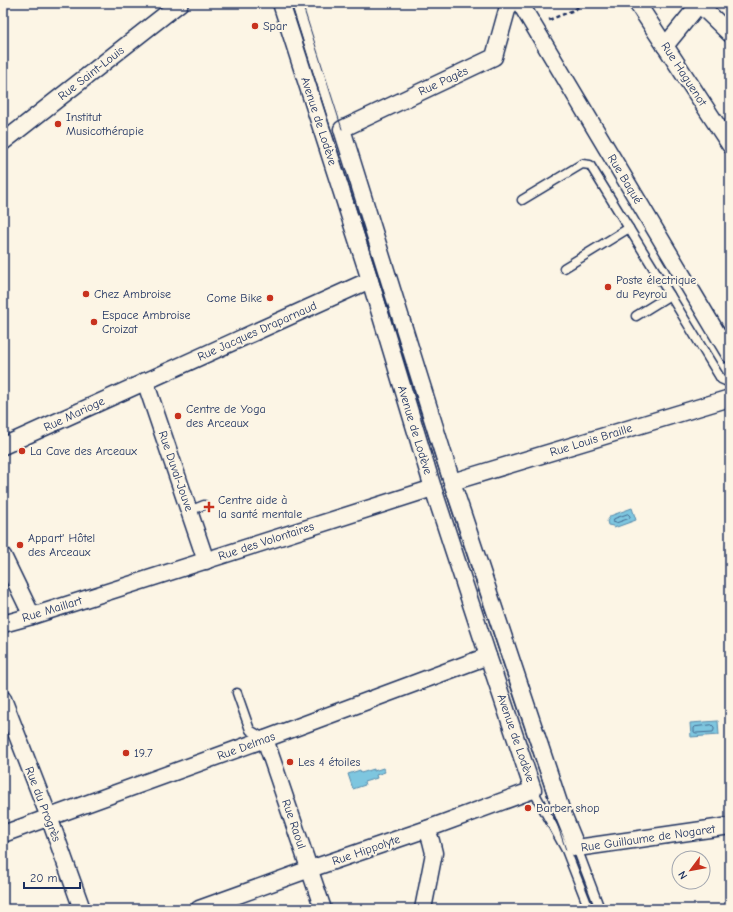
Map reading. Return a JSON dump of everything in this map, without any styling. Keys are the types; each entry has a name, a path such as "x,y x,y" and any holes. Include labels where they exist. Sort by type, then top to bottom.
{"street":[{"name":"Rue Saint-Louis","path":"3,142 180,3"},
{"name":"Avenue de Lodève","path":"281,3 370,280 433,488 534,790"},
{"name":"Rue Pagès","path":"452,482 342,129 494,57 510,3"},
{"name":"Rue Baqué","path":"520,3 730,355"},
{"name":"Rue Haguenot","path":"637,3 730,145"},
{"path":"665,46 699,4 730,34"},
{"name":"Rue Jacques Draparnaud","path":"145,381 370,280"},
{"name":"Rue Marioge","path":"3,446 145,381"},
{"name":"Rue Duval-Jouve","path":"145,381 196,508 206,561"},
{"name":"Rue Louis Braille","path":"452,482 730,398"},
{"path":"452,482 561,809 571,849"},
{"name":"Rue des Volontaires","path":"100,594 433,488"},
{"path":"3,556 32,616"},
{"name":"Rue Maillart","path":"3,624 100,594"},
{"name":"Rue Delmas","path":"3,834 488,656"},
{"name":"Rue du Progrès","path":"3,699 49,817 82,909"},
{"name":"Rue Raoul","path":"265,739 323,909"},
{"name":"Rue Hippolyte","path":"201,909 534,790"},
{"name":"Rue Guillaume de Nogaret","path":"571,849 730,826"},
{"path":"424,909 434,853 427,829"}],"lane":[{"path":"522,200 582,164 590,165 721,379 730,383"},
{"path":"564,268 629,228"},
{"path":"636,316 670,295"},
{"path":"237,693 250,730 265,739"},
{"name":"Avenue de Lodève","path":"534,790 571,849"},
{"path":"571,849 589,909"},
{"path":"571,849 600,909"}],"path":[{"path":"536,30 543,22 574,10 585,3"}],"water":[{"path":"632,508 636,520 614,528 613,526 608,525 607,521 610,516"},
{"path":"718,721 719,735 691,737 690,723"},
{"path":"383,768 385,772 376,775 377,778 364,782 365,785 353,789 348,774 360,770 361,773"}],"tram line":[{"path":"291,3 450,505 566,850"},
{"path":"302,3 342,129"}],"place":[{"name":"Spar","path":"255,26"},
{"name":"Institut Musicothérapie","path":"58,124"},
{"name":"Poste électrique du Peyrou","path":"608,287"},
{"name":"Chez Ambroise","path":"86,294"},
{"name":"Come Bike","path":"270,298"},
{"name":"Espace Ambroise Croizat","path":"94,322"},
{"name":"Centre de Yoga des Arceaux","path":"178,416"},
{"name":"La Cave des Arceaux","path":"22,451"},
{"name":"Centre aide à la santé mentale","path":"209,507"},
{"name":"Appart' Hôtel des Arceaux","path":"20,545"},
{"name":"19.7","path":"126,753"},
{"name":"Les 4 étoiles","path":"290,762"},
{"name":"Barber shop","path":"528,808"}]}
